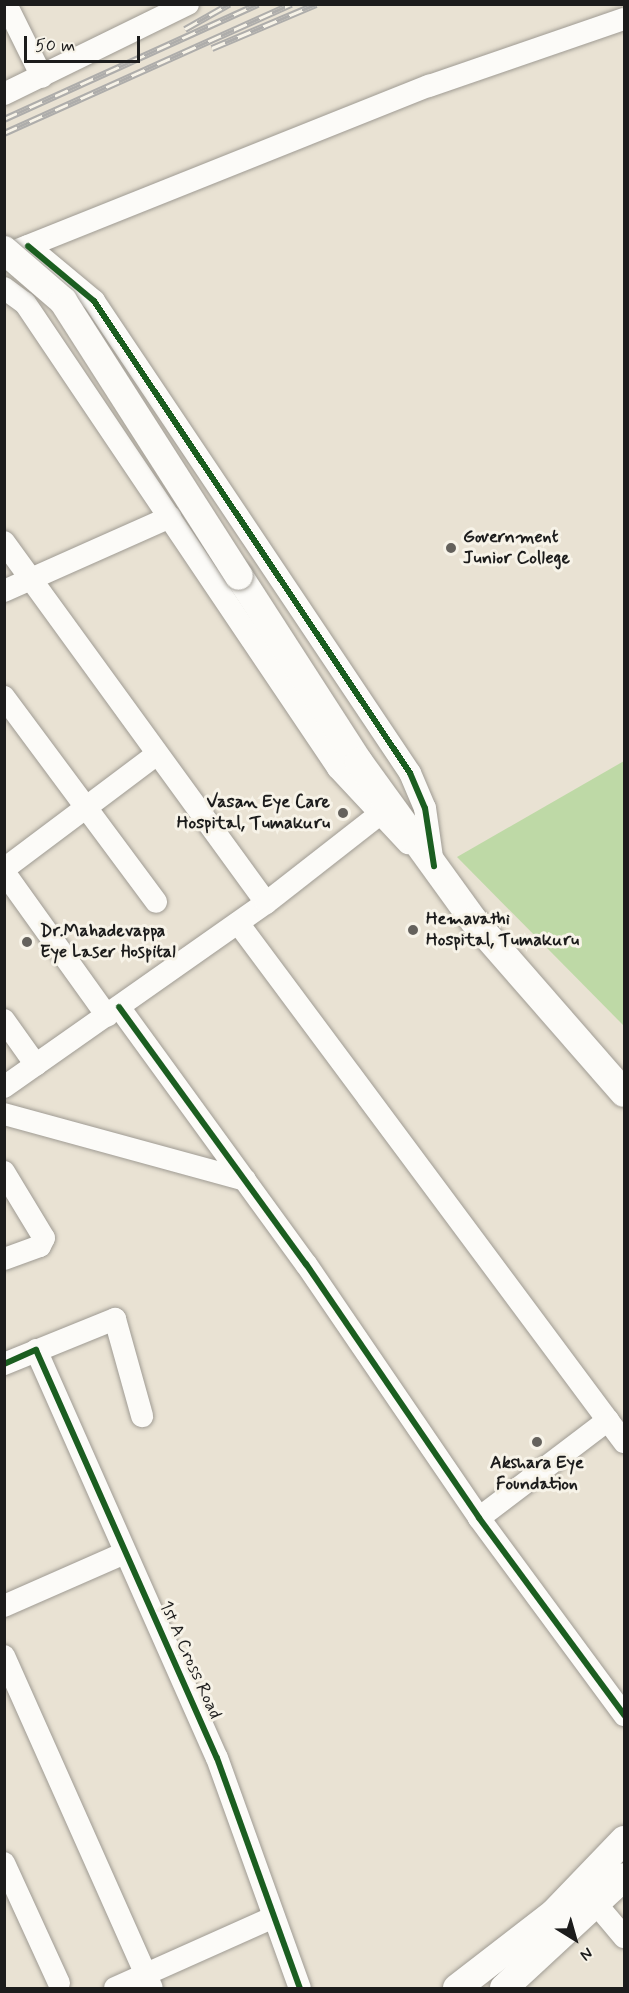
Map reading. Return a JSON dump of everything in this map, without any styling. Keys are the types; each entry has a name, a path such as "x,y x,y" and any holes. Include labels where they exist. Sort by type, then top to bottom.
{"main road":[{"path":"16,248 63,301 384,811 434,866 474,921 624,1093"},
{"path":"458,1989 554,1913 624,1840"},
{"path":"504,1989 597,1905 624,1877"}],"street":[{"path":"6,4 42,77"},
{"path":"4,94 188,4"},
{"path":"4,256 16,248 429,86 624,19"},
{"path":"16,248 94,301 410,773 424,808 434,866"},
{"path":"4,288 25,303 338,768 384,811 266,903 4,1088"},
{"path":"4,591 170,517"},
{"path":"4,542 29,580 266,903"},
{"path":"4,697 156,902"},
{"path":"157,754 4,871 245,1180 479,1518 624,1715"},
{"path":"238,923 624,1442"},
{"path":"4,1020 36,1065"},
{"path":"4,1114 245,1180"},
{"path":"4,1172 44,1238 40,1246 4,1259"},
{"path":"4,1364 115,1319 142,1416"},
{"name":"1st A Cross Road","path":"36,1350 217,1758 300,1989"},
{"path":"479,1518 608,1420"},
{"path":"4,1606 125,1553"},
{"path":"4,1656 149,1982"},
{"path":"4,1863 59,1983"},
{"path":"597,1905 624,1937"},
{"path":"115,1989 149,1982 274,1917"}],"green space":[{"path":"624,761 624,1026 457,857"}],"railway":[{"path":"185,29 229,4"},
{"path":"4,119 258,4"},
{"path":"4,133 291,4"},
{"path":"212,48 316,4"}],"cycle path":[{"path":"28,246 94,301 410,773 425,808 434,866"},
{"path":"119,1007 306,1264 479,1518 624,1715"},
{"path":"4,1364 36,1350 217,1758 300,1988"}],"place":[{"name":"Government Junior College","path":"451,548"},
{"name":"Vasan Eye Care Hospital, Tumakuru","path":"343,813"},
{"name":"Hemavathi Hospital, Tumakuru","path":"413,930"},
{"name":"Dr.Mahadevappa Eye Laser Hospital","path":"27,942"},
{"name":"Akshara Eye Foundation","path":"537,1442"}]}
